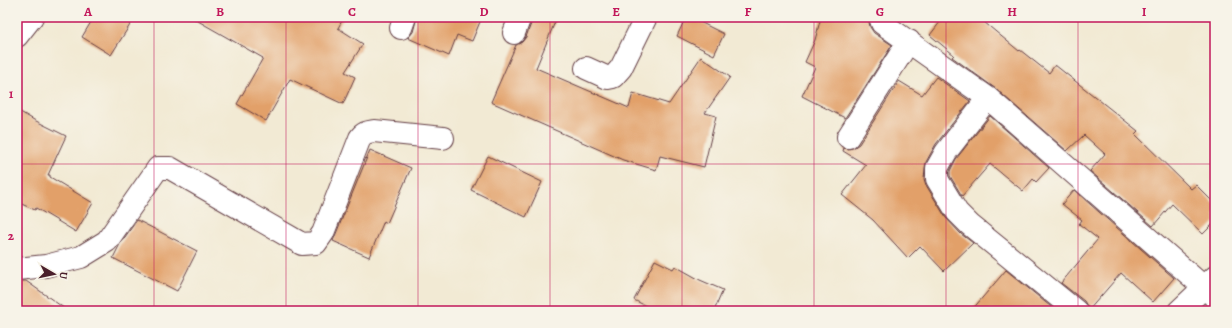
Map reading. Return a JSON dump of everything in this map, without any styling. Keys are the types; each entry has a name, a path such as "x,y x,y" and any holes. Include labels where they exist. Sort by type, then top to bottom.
{"street":[{"path":"17,36 32,17"},
{"path":"586,68 608,78 613,77 621,68 646,17"},
{"path":"880,17 882,23 988,98 1211,287 1179,311"},
{"path":"848,137 909,41"},
{"path":"988,98 946,152 937,168 937,179 957,212 970,225 1076,311"},
{"path":"17,269 46,266 81,257 107,241 158,168 170,168 302,244 316,243 323,233 362,134 374,131 443,138"}],"building":[{"path":"94,17 135,17 111,55 82,37"},
{"path":"191,17 344,17 338,28 363,44 345,72 355,77 343,104 290,79 266,121 237,104 263,58"},
{"path":"417,17 482,17 472,41 457,35 449,56 408,38 413,32"},
{"path":"532,17 557,17 536,68 629,108 633,93 669,104 701,57 730,77 705,113 716,116 704,167 660,156 656,170 623,160 491,102 516,45 522,42 526,37"},
{"path":"686,17 690,17 724,34 714,55 677,36"},
{"path":"821,17 868,17 870,27 874,33 892,45 845,118 802,96 815,67 805,62 815,40"},
{"path":"944,17 978,17 1019,51 1020,50 1049,73 1055,65 1138,131 1135,134 1191,189 1196,185 1215,204 1215,222 1203,234 1172,204 1153,226 1090,171 1105,154 1084,135 1067,151 996,89 952,57 954,55 930,35"},
{"path":"936,77 970,101 936,144 926,162 925,168 924,179 926,185 946,218 961,234 973,243 944,271 920,246 908,258 873,220 842,195 866,165 843,151 844,148 853,148 859,144 899,81 922,95"},
{"path":"17,110 66,136 48,175 93,203 76,232 36,208 35,210 17,202"},
{"path":"990,116 1049,168 1036,182 1033,179 1023,191 990,164 962,196 950,176 950,171 956,159"},
{"path":"370,150 411,168 387,223 384,221 369,257 333,241"},
{"path":"488,156 542,182 526,217 471,190"},
{"path":"1074,190 1174,278 1153,302 1121,273 1088,311 1084,301 1061,283 1098,239 1079,224 1082,220 1062,204"},
{"path":"137,220 197,251 177,291 113,258 120,244"},
{"path":"655,260 673,269 675,266 700,280 723,290 714,311 656,311 634,300"},
{"path":"1006,270 1056,311 971,311"},
{"path":"17,281 26,281 68,311 17,311"}]}
